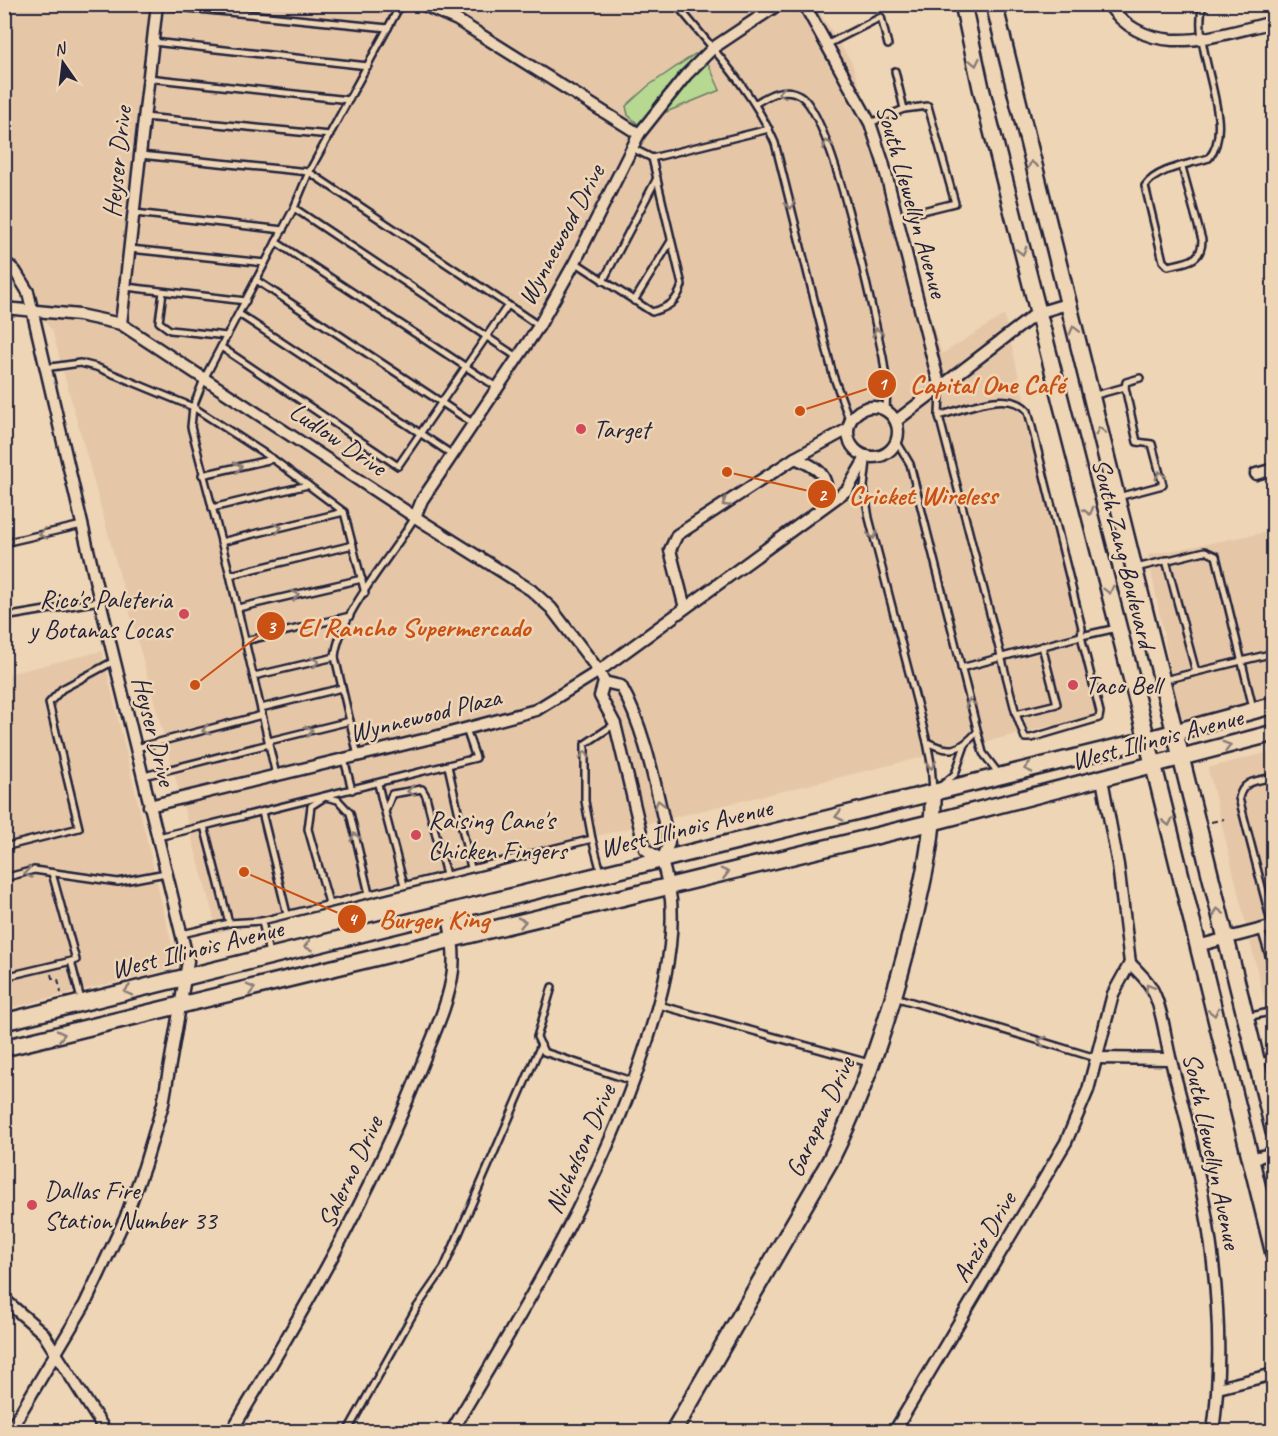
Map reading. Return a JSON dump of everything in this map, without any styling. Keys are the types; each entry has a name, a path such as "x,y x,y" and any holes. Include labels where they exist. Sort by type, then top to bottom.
{"main road":[{"name":"South Zang Boulevard","path":"963,4 981,88 1154,765 1274,1254"},
{"name":"South Zang Boulevard","path":"994,4 1256,1063 1271,1111 1274,1132"},
{"name":"West Illinois Avenue","path":"4,1022 1146,740 1274,705"},
{"name":"West Illinois Avenue","path":"4,1048 933,822 1274,733"},
{"name":"Garapan Drive","path":"673,1431 830,1161 852,1118 895,997 920,894 933,822 933,793"}],"street":[{"path":"421,4 457,20 639,134"},
{"name":"Wynnewood Drive","path":"415,517 423,500 539,326 575,262 639,134 686,75 713,48 779,4"},
{"name":"South Llewellyn Avenue","path":"804,4 870,123 897,217 940,388"},
{"path":"1108,4 1133,30 1156,40 1200,39 1274,22"},
{"name":"Heyser Drive","path":"121,324 157,5"},
{"name":"Heyser Drive","path":"4,261 23,282 28,292 114,661 182,934 188,961 179,1007"},
{"path":"896,421 1037,313 1067,304"},
{"name":"Ludlow Drive","path":"4,308 79,315 121,324 415,517 531,590 551,608 599,671 604,682 600,696 615,724 645,849 662,860"},
{"path":"685,608 669,550 677,535 795,458 849,426 859,411 865,408 880,408 896,421 897,442 888,452 868,456 855,449 849,426"},
{"name":"Wynnewood Plaza","path":"149,806 536,710 599,671 847,490 868,456"},
{"path":"795,458 815,466 822,473 828,488 827,504"},
{"path":"1256,474 1274,470"},
{"path":"604,682 621,686 630,702 642,738 669,843 662,860"},
{"path":"1102,779 1118,865 1130,963"},
{"name":"Nicholson Drive","path":"451,1431 567,1234 634,1082 659,1005 670,944 669,887 662,860"},
{"name":"Salerno Drive","path":"231,1431 330,1266 366,1196 402,1115 446,999 453,972 453,939 447,912"},
{"path":"1197,946 1269,927"},
{"name":"South Llewellyn Avenue","path":"1130,963 1153,990 1187,1119 1207,1212 1217,1324 1218,1388 1214,1431"},
{"name":"Anzio Drive","path":"894,1431 1066,1142 1088,1090 1113,994 1130,963"},
{"path":"9,1431 57,1352 106,1262 144,1167 165,1094 179,1007"},
{"path":"1098,1058 1170,1059"},
{"path":"1250,1159 1274,1153"},
{"path":"4,1299 43,1333 106,1431"},
{"path":"1218,1388 1274,1374"}],"lane":[{"path":"276,775 230,575 191,427 193,407 204,377 283,230 309,172 401,4"},
{"path":"676,4 713,48 754,104 775,143 833,375 849,426"},
{"path":"1182,167 1202,240 1202,251 1195,260 1168,266 1163,261 1145,186 1150,178 1182,167 1209,158 1219,141 1214,90 1200,39 1199,18 1203,4"},
{"path":"157,5 388,28"},
{"path":"828,44 881,17 888,45"},
{"path":"153,42 368,66"},
{"path":"895,71 904,109"},
{"path":"148,78 349,100"},
{"path":"754,104 766,96 789,90 801,96 807,103 828,145 884,357 887,385 886,411"},
{"path":"870,123 904,109 928,106 955,203 897,217"},
{"path":"144,117 330,135"},
{"path":"632,148 652,158 769,129"},
{"path":"140,155 309,172 539,326"},
{"path":"575,262 652,312 665,308 678,299 682,285 652,158"},
{"path":"603,280 657,178"},
{"path":"294,208 518,358"},
{"path":"135,213 283,230"},
{"path":"634,300 672,240"},
{"path":"276,242 498,388"},
{"path":"130,249 265,263"},
{"path":"256,280 474,424"},
{"path":"126,287 246,301"},
{"path":"163,292 159,322 170,330 227,336"},
{"path":"221,347 398,466 508,305"},
{"path":"239,314 453,455"},
{"path":"44,368 80,363 96,367 193,407 273,459 344,512 365,593"},
{"path":"1116,498 1163,485 1152,444 1137,442 1125,387 1126,382 1140,378"},
{"path":"1091,396 1125,387"},
{"path":"939,416 998,401 1012,400 1023,404 1028,411 1082,628 1081,636 1100,712 1099,718 1031,738 1025,738 1021,733 939,416 940,388"},
{"path":"897,442 910,464 983,753 1000,775"},
{"path":"868,456 864,487 869,518 927,742 932,764 933,793"},
{"path":"202,475 273,459"},
{"path":"212,508 308,485"},
{"path":"221,542 344,512"},
{"path":"358,756 335,657 336,644 350,616 415,517"},
{"path":"4,543 82,525"},
{"path":"230,575 353,545"},
{"path":"1134,568 1205,550 1216,556 1254,711"},
{"path":"1166,560 1196,672"},
{"path":"238,608 362,579"},
{"path":"4,617 100,601"},
{"path":"245,641 350,616"},
{"path":"961,668 1119,627"},
{"path":"1016,714 1057,704 1042,646"},
{"path":"1163,681 1274,654"},
{"path":"254,676 335,657"},
{"path":"4,847 79,828 49,703 62,689 114,661"},
{"path":"135,748 342,688"},
{"path":"142,776 350,721"},
{"path":"601,873 585,801 585,744 615,724"},
{"path":"157,837 476,758 466,729"},
{"path":"933,793 954,774 965,745 977,732"},
{"path":"927,742 941,749 953,750 965,745"},
{"path":"344,759 352,790"},
{"path":"448,766 471,868"},
{"path":"1274,777 1247,783 1241,789 1239,798 1265,897 1271,962 1274,962"},
{"path":"378,784 404,885"},
{"path":"385,812 392,794 422,789 426,795 446,875"},
{"path":"329,903 308,828 311,806 325,797 338,801 350,813 369,894"},
{"path":"262,812 287,914"},
{"path":"204,826 229,923"},
{"path":"182,934 229,923 262,921 592,839"},
{"path":"4,878 34,870 118,882 166,873"},
{"path":"4,977 76,960 52,873"},
{"path":"1265,897 1274,895"},
{"path":"262,921 270,956"},
{"path":"70,961 82,1003"},
{"path":"552,987 537,1036 544,1052 634,1082"},
{"path":"895,997 1098,1058"},
{"path":"659,1005 872,1064"},
{"path":"1245,1018 1274,1011"},
{"path":"347,1431 417,1307 444,1268 541,1045"},
{"path":"1256,1063 1274,1059"}],"path":[{"path":"1212,822 1224,819"},
{"path":"51,973 52,978 58,979 61,993"}],"shaded area":[{"path":"4,5 815,5 852,63 942,354 1004,315 1100,714 593,837 218,933 52,330 5,272"},
{"path":"1273,531 1273,700 1180,719 1148,555"},
{"path":"102,651 177,967 5,1009 4,675"},
{"path":"1273,751 1273,1036 1208,768"}],"green space":[{"path":"695,54 707,61 720,90 659,115 650,123 639,125 628,115 626,106 648,86"}],"place":[{"name":"Capital One Café","path":"800,411"},
{"name":"Target","path":"581,429"},
{"name":"Cricket Wireless","path":"727,472"},
{"name":"Rico's Paleteria y Botanas Locas","path":"184,614"},
{"name":"El Rancho Supermercado","path":"195,685"},
{"name":"Taco Bell","path":"1073,685"},
{"name":"Raising Cane's Chicken Fingers","path":"416,835"},
{"name":"Burger King","path":"244,872"},
{"name":"Dallas Fire Station Number 33","path":"32,1205"}]}
